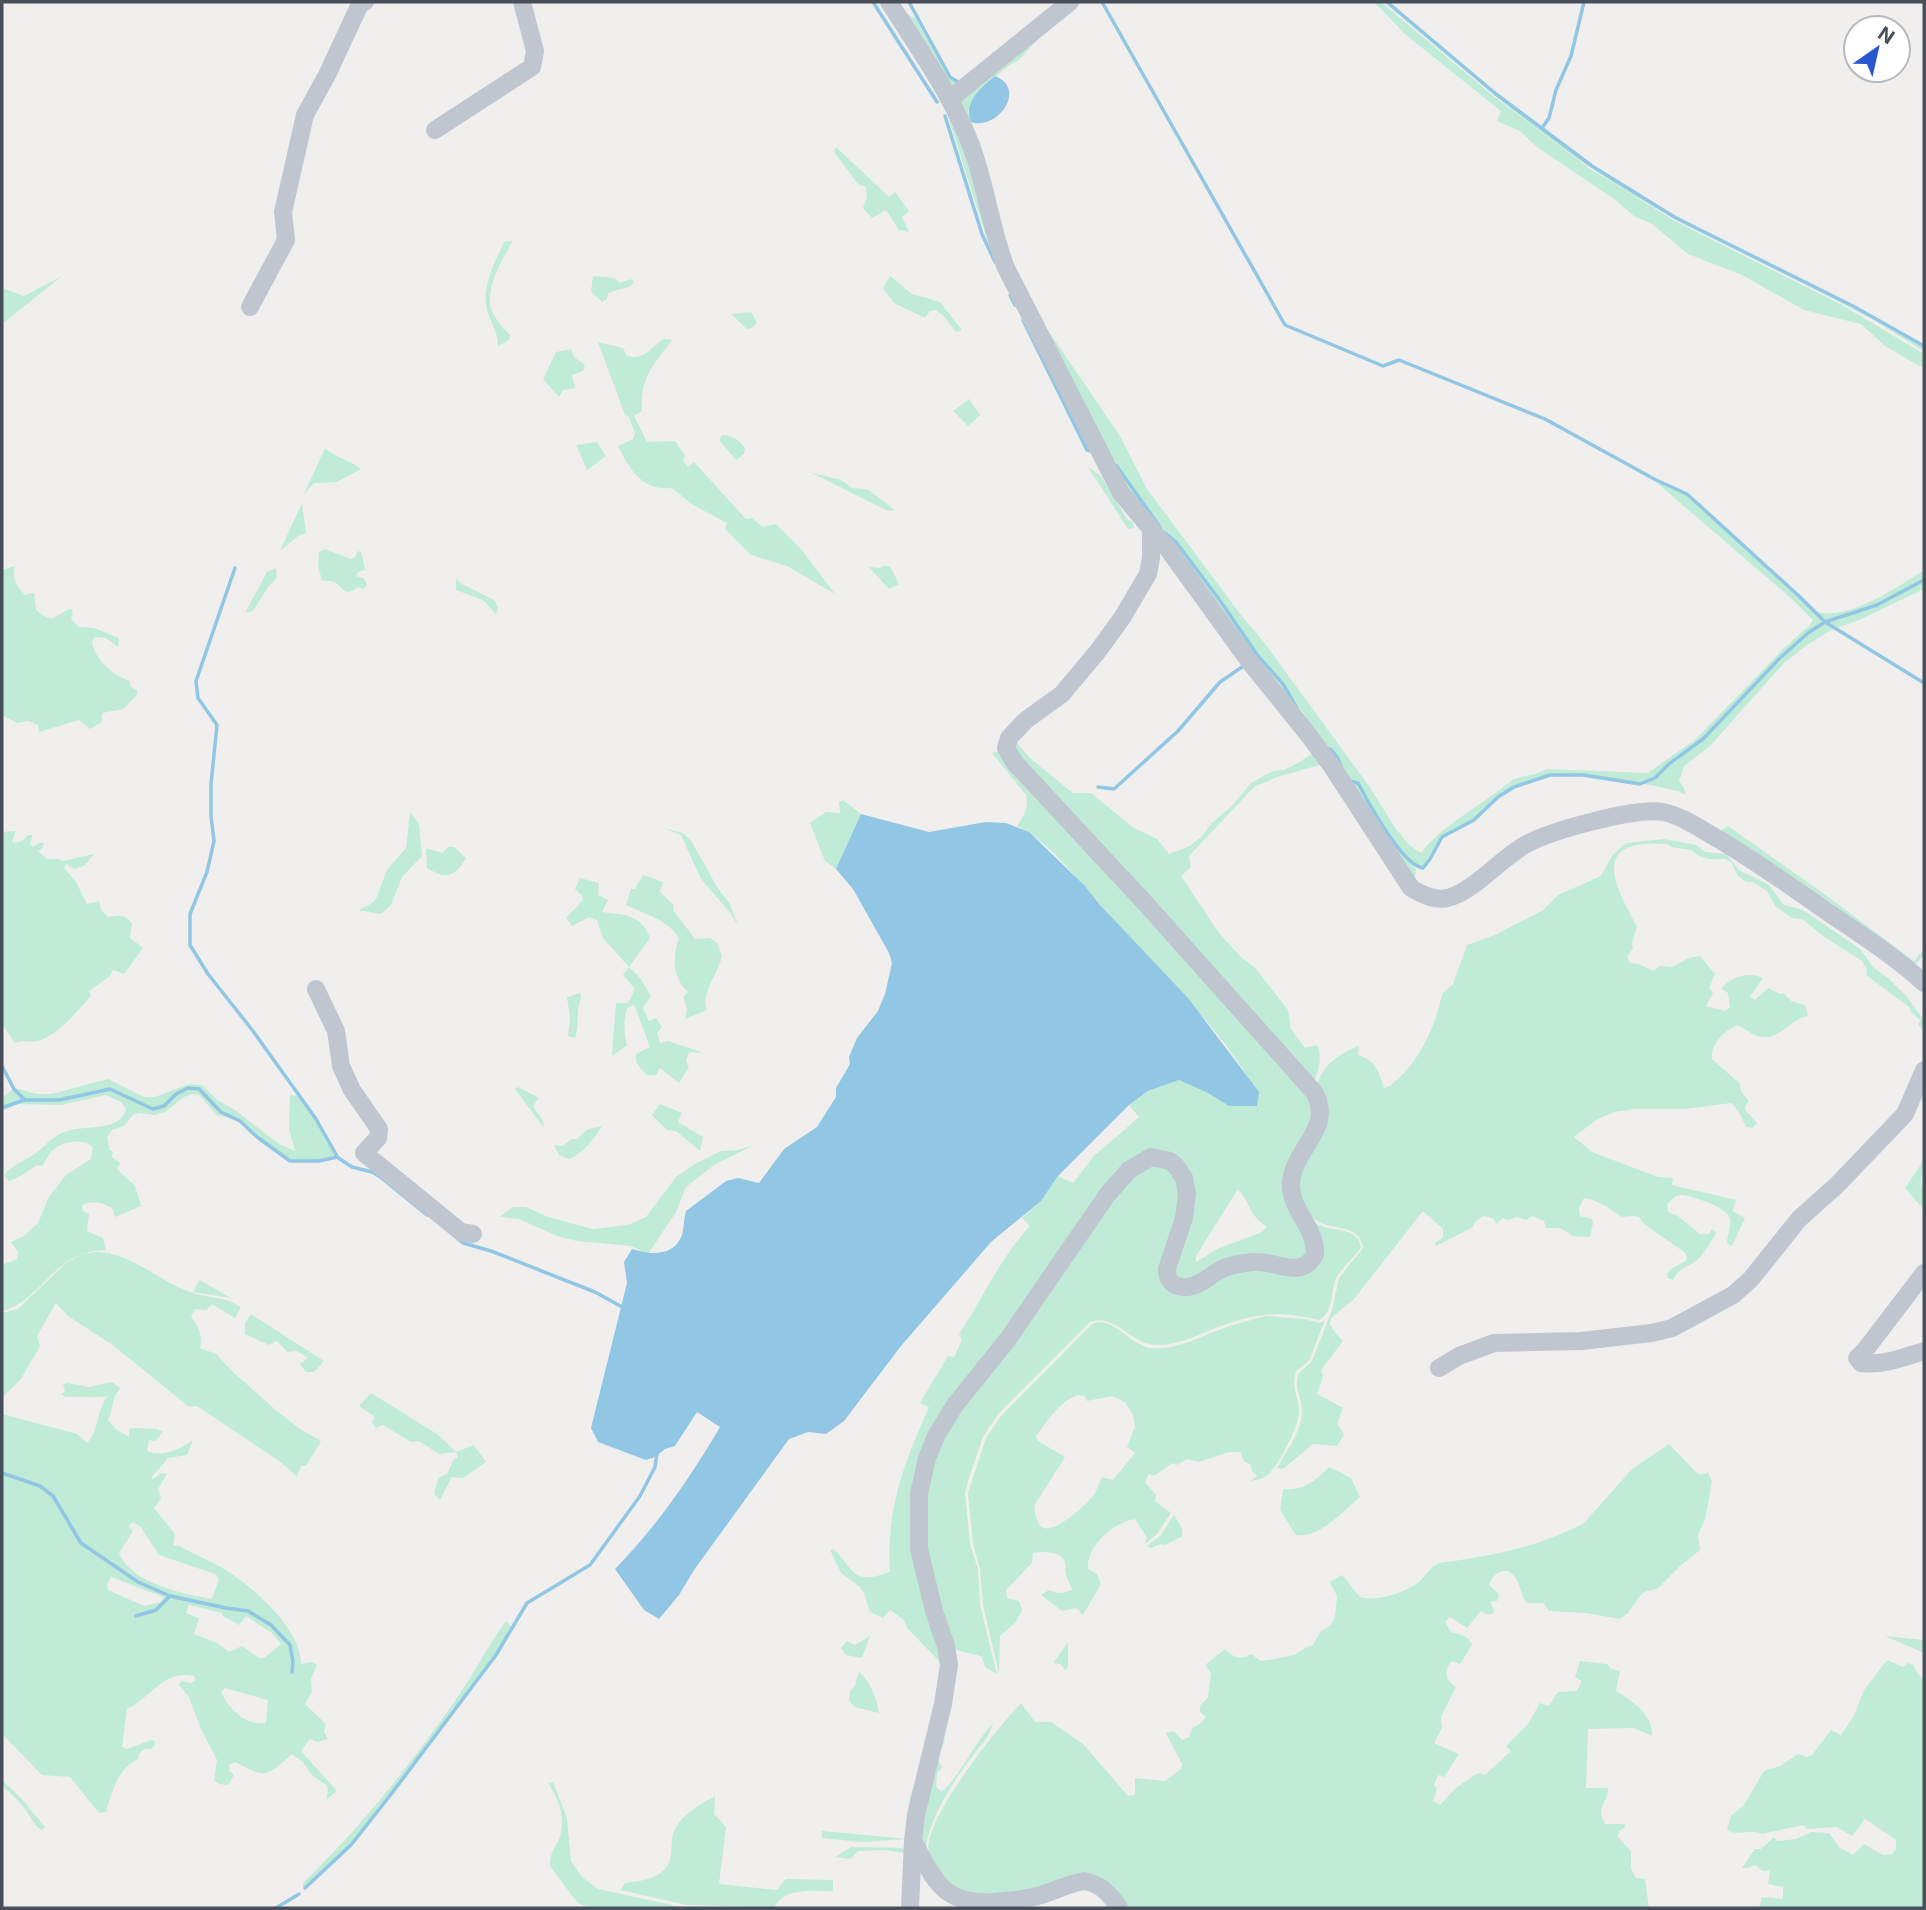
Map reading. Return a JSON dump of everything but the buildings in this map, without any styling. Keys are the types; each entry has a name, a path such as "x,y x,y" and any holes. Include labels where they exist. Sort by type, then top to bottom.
{"street":[{"path":"250,307 286,240 283,212 305,115 360,4 365,2"},
{"path":"435,130 532,67 536,51 523,2"},
{"path":"889,2 950,99 973,150 996,243 1006,268 1023,307 1071,391 1121,493 1168,549 1250,662 1320,750 1411,888 1440,899 1460,893 1526,845 1549,835 1620,815 1664,812 1688,822 1758,864 1873,943 1924,984"},
{"path":"950,99 1070,2"},
{"path":"910,1908 916,1815 943,1704 949,1665 919,1549 918,1502 927,1458 937,1434 955,1405 1008,1339 1107,1195 1129,1170 1145,1160 1158,1157 1170,1161 1180,1172 1186,1185 1186,1210 1167,1269 1167,1276 1172,1284 1180,1287 1196,1285 1223,1268 1259,1262 1294,1269 1307,1264 1315,1254 1314,1240 1298,1209 1291,1187 1294,1170 1320,1120 1321,1106 1314,1092 1015,762 1006,748 1009,738 1019,726 1062,694 1118,624 1147,574 1151,558 1151,531"},
{"path":"316,989 336,1031 341,1066 352,1090 379,1129 378,1138 364,1153 461,1232 473,1234"},
{"path":"1439,1368 1459,1356 1494,1343 1581,1341 1652,1333 1672,1328 1732,1295 1751,1279 1799,1219 1837,1185 1905,1114 1924,1070"},
{"path":"1924,1273 1867,1349 1857,1358 1861,1363 1869,1364 1887,1362 1924,1351"},
{"path":"913,1841 934,1879 963,1901 995,1902 1030,1898 1084,1881 1105,1890 1119,1908"}],"green space":[{"path":"1072,2 1082,2 1038,39 1019,60 992,79 973,98 968,111 980,147 1002,236 1021,284 1043,323 1120,436 1147,489 1263,641 1409,845 1421,853 1452,823 1512,780 1546,769 1648,773 1696,739 1784,648 1809,626 1813,620 1793,600 1656,482 1686,495 1799,597 1822,622 1778,658 1702,738 1655,777 1640,783 1583,774 1550,774 1514,786 1497,796 1474,819 1441,836 1423,867 1417,866 1385,827 1359,782 1351,780 1345,774 1338,756 1322,742 1284,684 1258,655 1222,602 1177,542 1164,530 1108,451 1103,450 1163,532 1175,543 1220,603 1257,657 1283,685 1300,715 1321,743 1336,758 1343,775 1350,782 1357,784 1383,828 1416,869 1414,885 1320,746 1251,660 1117,481 1102,451 1096,433 1027,305 999,243 975,150 958,107 962,95 975,83"},
{"path":"1374,2 1381,2 1492,95 1590,169 1675,221 1842,305 1924,354 1924,366 1919,366 1885,346 1861,324 1804,310 1742,275 1688,254 1652,224 1634,216 1614,199 1537,147 1520,131 1497,121 1501,111 1406,35"},
{"path":"1384,2 1496,94 1592,166 1634,193 1777,269 1660,211 1602,175 1537,129"},
{"path":"903,12 915,18 950,79 960,83 955,90"},
{"path":"953,115 1008,288 986,236 948,116"},
{"path":"836,147 889,197 895,192 909,211 902,217 909,232 899,230 886,210 872,218 863,208 867,197 866,187 858,184 834,152"},
{"path":"513,241 495,276 490,296 493,313 510,335 509,340 498,346 486,304 487,286 504,242"},
{"path":"1777,269 1842,302 1875,321"},
{"path":"62,276 2,324 2,288 24,296"},
{"path":"593,276 615,278 619,283 632,279 634,282 631,286 608,293 607,299 602,302 591,292"},
{"path":"890,276 912,294 940,302 962,330 956,332 936,310 930,311 925,318 894,303 883,288"},
{"path":"751,312 757,323 747,329 731,314"},
{"path":"1875,321 1924,347 1924,351 1914,345"},
{"path":"663,339 672,340 649,372 643,389 642,411 634,416 647,442 675,441 685,456 683,461 688,467 694,462 746,519 752,518 762,527 776,524 801,549 835,594 787,566 751,555 725,529 727,523 693,505 672,488 653,486 632,471 618,446 633,439 635,433 629,417 625,415 598,342 623,348 627,356 638,357"},
{"path":"571,349 574,357 585,365 583,371 572,375 575,388 563,390 559,397 543,379 556,352"},
{"path":"969,399 980,415 968,426 953,411"},
{"path":"722,435 738,440 745,449 744,454 736,460 719,440"},
{"path":"597,442 606,456 587,470 576,445"},
{"path":"325,448 361,469 337,482 314,483 304,494"},
{"path":"1088,467 1101,476 1127,519 1133,522 1134,528 1128,529"},
{"path":"810,472 841,480 852,488 867,489 895,510 888,511"},
{"path":"302,503 306,533 280,551"},
{"path":"1156,543 1160,543 1167,550 1248,662 1244,664 1168,556 1159,552 1153,578 1120,631 1072,695 1029,727 1017,743 1031,759 1073,793 1091,793 1134,828 1157,839 1169,854 1190,846 1202,836 1251,783 1273,771 1284,770 1298,763 1317,750 1410,889 1430,899 1447,899 1443,904 1420,899 1409,891 1323,764 1277,777 1254,787 1189,856 1191,867 1181,876 1219,933 1256,969 1288,1010 1291,1029 1305,1048 1317,1045 1320,1062 1313,1088 1148,902 1010,753 1008,744 1028,721 1063,695 1116,631 1150,575"},
{"path":"325,549 351,559 358,551 361,552 365,570 358,572 356,576 364,578 367,584 364,589 357,587 346,592 335,582 322,580 318,566 319,552"},
{"path":"15,566 14,578 17,585 25,595 34,593 36,610 43,615 55,618 71,609 71,619 79,627 94,628 119,638 118,647 106,638 95,637 92,642 101,661 111,671 129,681 131,687 137,690 137,695 123,709 102,713 102,722 90,729 79,720 39,732 38,725 28,721 17,723 2,715 2,570"},
{"path":"890,566 899,584 889,589 869,567"},
{"path":"276,568 277,578 253,611 245,613 267,572"},
{"path":"1924,570 1924,579 1876,605 1825,621 1814,611 1841,612 1856,608 1886,594"},
{"path":"456,578 460,583 494,600 498,608 496,614 483,600 456,590"},
{"path":"1924,581 1924,589 1857,621 1836,628 1827,623 1877,607"},
{"path":"1825,624 1833,629 1785,662 1710,746 1684,766 1679,781 1686,795 1645,784 1700,741 1795,647"},
{"path":"1004,750 1319,1106 1292,1169 1313,1254 1286,1267 1173,1282 1185,1177 1144,1158 967,1388 917,1494 947,1665 908,1839 910,1798 932,1729 942,1671 940,1662 907,1628 904,1620 890,1610 883,1618 870,1612 864,1593 841,1573 830,1550 834,1549 852,1570 862,1577 890,1572 894,1507 905,1467 929,1407 920,1403 948,1356 954,1357 962,1340 959,1334 1001,1265 1030,1226 1022,1218 1041,1201 1058,1176 1073,1183 1094,1156 1139,1117 1129,1105 1148,1091 1179,1080 1229,1106 1257,1106 1244,1071 1194,1006 1062,862 1040,841 1017,826 1025,812 1026,795 992,753","holes":["1238,1189 1256,1218 1267,1227 1260,1233 1219,1248 1196,1262 1196,1256"]},
{"path":"843,800 861,814 836,869 825,861 810,823 826,812 840,813 839,802"},
{"path":"410,812 419,824 422,856 402,877 391,905 381,914 358,910 376,899 387,870 406,848"},
{"path":"1728,826 1914,961 1924,949 1924,955 1914,966 1714,835"},
{"path":"663,828 683,833 692,842 717,887 730,904 738,925 701,879 681,835"},
{"path":"16,831 12,841 14,843 32,835 30,844 33,847 44,843 38,851 47,859 63,861 94,854 84,866 74,869 66,864 64,868 76,882 87,904 99,901 101,910 108,917 121,916 132,923 130,938 143,948 124,974 113,970 110,976 89,991 91,996 53,1034 38,1041 15,1043 2,1024 2,832"},
{"path":"1664,839 1696,845 1705,852 1726,854 1739,870 1769,885 1784,905 1803,910 1860,949 1874,968 1907,997 1924,1020 1924,1031 1918,1025 1920,1020 1909,1007 1866,975 1867,969 1862,961 1802,919 1792,918 1775,906 1767,891 1738,876 1731,862 1725,859 1709,859 1691,850 1667,844 1637,845 1621,851 1615,860 1616,882 1637,927 1633,948 1627,957 1630,963 1653,971 1660,966 1672,967 1689,958 1700,956 1715,974 1709,988 1713,993 1706,1006 1725,1011 1730,1007 1728,993 1721,989 1729,981 1746,975 1763,978 1750,997 1755,1000 1768,988 1783,993 1791,1001 1805,1005 1808,1016 1795,1021 1778,1034 1757,1036 1737,1025 1723,1034 1713,1048 1712,1059 1740,1084 1741,1091 1749,1101 1745,1106 1746,1111 1757,1123 1752,1128 1746,1127 1731,1103 1685,1109 1634,1109 1614,1112 1596,1120 1574,1137 1592,1152 1658,1177 1673,1178 1672,1185 1736,1200 1732,1211 1745,1218 1732,1246 1727,1243 1730,1219 1727,1214 1710,1203 1683,1195 1670,1201 1667,1205 1668,1212 1678,1216 1700,1234 1709,1234 1712,1229 1716,1232 1698,1259 1680,1271 1673,1280 1668,1278 1667,1274 1672,1268 1686,1261 1684,1252 1644,1224 1639,1217 1622,1217 1590,1199 1584,1198 1579,1208 1580,1216 1592,1219 1590,1237 1573,1236 1560,1228 1546,1228 1544,1221 1532,1216 1526,1220 1517,1217 1508,1220 1503,1218 1496,1224 1493,1218 1483,1216 1473,1227 1436,1246 1435,1243 1443,1237 1443,1229 1423,1211 1353,1300 1331,1318 1333,1330 1343,1341 1321,1370 1323,1376 1317,1394 1343,1408 1337,1424 1344,1434 1337,1446 1313,1444 1283,1469 1277,1468 1293,1441 1301,1419 1302,1406 1297,1388 1299,1373 1314,1356 1332,1310 1339,1278 1363,1248 1354,1232 1320,1222 1307,1213 1295,1197 1307,1151 1314,1098 1322,1073 1342,1054 1359,1046 1358,1055 1373,1064 1384,1088 1390,1086 1409,1067 1424,1045 1442,994 1453,984 1467,945 1495,935 1543,910 1558,895 1601,876 1613,854 1626,843"},
{"path":"448,847 454,847 466,858 454,873 445,875 427,868 426,848 442,853"},
{"path":"643,875 663,882 660,892 674,905 673,910 695,939 710,938 717,943 722,956 706,997 707,1010 685,1019 687,1008 683,997 688,992 679,980 675,967 679,938 662,922 626,905 631,889 635,889"},
{"path":"580,878 599,883 598,895 608,900 602,912 631,917 646,930 650,938 629,967 603,938 597,920 589,917 572,926 566,918 583,900 575,889"},
{"path":"629,967 641,979 651,996 643,1008 649,1021 656,1018 662,1027 657,1033 660,1043 668,1041 704,1053 689,1052 686,1061 689,1067 679,1083 660,1068 656,1075 646,1075 636,1062 636,1054 650,1047 634,1004 627,1008 625,1018 627,1045 612,1056 616,1003 628,1003 635,989 623,975"},
{"path":"580,993 575,1038 568,1036 570,1018 567,997"},
{"path":"108,1079 144,1097 155,1097 189,1084 202,1085 216,1099 279,1144 295,1151 289,1129 290,1095 299,1096 316,1119 336,1157 291,1160 257,1137 241,1120 222,1111 199,1088 184,1090 161,1106 150,1107 111,1089 94,1090 63,1098 24,1099 15,1088 37,1094 51,1094"},
{"path":"518,1087 539,1098 533,1106 543,1121 544,1128 515,1089"},
{"path":"13,1089 23,1099 2,1107 2,1098"},
{"path":"189,1089 199,1090 221,1112 240,1121 217,1115 199,1095 192,1094 165,1112 133,1115 124,1126 112,1130 107,1137 113,1152 112,1157 120,1163 117,1169 135,1186 141,1206 115,1217 112,1208 105,1204 94,1202 82,1205 83,1211 89,1214 87,1231 103,1238 106,1250 88,1252 73,1258 28,1297 2,1311 2,1265 17,1259 18,1252 11,1242 24,1236 38,1223 49,1197 66,1175 91,1159 93,1148 79,1141 67,1143 52,1151 42,1166 36,1165 9,1181 4,1175 58,1135 74,1129 110,1124 123,1116 126,1109 121,1102 106,1095 61,1105 12,1104 24,1100 60,1100 110,1090 153,1109 164,1107 176,1095"},
{"path":"660,1104 682,1113 678,1122 703,1137 700,1151 676,1131 667,1130 652,1115"},
{"path":"602,1126 584,1150 569,1159 559,1155 554,1145 563,1146 588,1129"},
{"path":"754,1145 714,1165 686,1187 676,1212 648,1254 631,1246 577,1241 557,1236 519,1219 499,1217 513,1207 526,1207 548,1217 593,1229 628,1225 646,1217 676,1177 695,1164 721,1151"},
{"path":"1152,1159 1182,1179 1171,1285 1224,1270 1314,1260 1299,1208 1323,1227 1355,1235 1361,1247 1338,1275 1327,1312 1319,1320 1283,1314 1260,1316 1236,1321 1183,1341 1158,1345 1140,1340 1108,1322 1090,1322 998,1414 983,1437 965,1493 970,1544 978,1569 980,1605 997,1674 985,1667 982,1657 948,1646 920,1517 939,1435 1108,1196"},
{"path":"1924,1160 1921,1182 1924,1210 1905,1188"},
{"path":"96,1252 121,1257 193,1293 230,1301 241,1307 235,1318 212,1304 206,1310 195,1309 191,1317 200,1332 200,1348 216,1354 277,1411 321,1441 306,1466 301,1466 297,1477 282,1463 197,1406 189,1407 114,1346 68,1316 56,1303 37,1336 40,1346 21,1379 2,1398 2,1313 18,1309 66,1263 82,1254"},
{"path":"200,1280 231,1298 193,1292"},
{"path":"251,1314 324,1361 314,1372 306,1372 300,1364 308,1358 297,1351 287,1352 277,1341 269,1345 245,1334 245,1323"},
{"path":"1266,1316 1320,1323 1325,1320 1309,1361 1296,1371 1294,1384 1299,1403 1298,1421 1271,1472 1258,1480 1250,1481 1257,1476 1251,1465 1244,1461 1241,1452 1229,1452 1199,1462 1187,1459 1177,1465 1173,1463 1154,1476 1149,1474 1145,1482 1156,1495 1155,1501 1171,1513 1157,1534 1145,1544 1147,1538 1135,1519 1110,1530 1096,1544 1088,1569 1097,1574 1101,1584 1083,1615 1076,1608 1062,1611 1041,1595 1049,1590 1060,1593 1072,1590 1063,1558 1051,1553 1033,1553 1032,1563 1006,1590 1007,1598 1019,1601 1022,1610 1016,1622 1000,1636 999,1674 983,1605 968,1493 986,1438 1001,1416 1092,1324 1107,1324 1143,1346 1159,1348 1179,1345 1229,1326","holes":["1078,1395 1085,1396 1087,1401 1112,1396 1125,1402 1133,1415 1135,1427 1127,1447 1135,1453 1113,1480 1102,1477 1094,1495 1076,1513 1053,1527 1042,1527 1037,1520 1034,1506 1065,1457 1038,1441 1036,1436 1066,1401"]},
{"path":"112,1382 120,1388 108,1420 129,1437 129,1429 133,1428 157,1429 163,1432 155,1441 149,1440 147,1451 165,1453 193,1440 187,1455 168,1458 151,1478 161,1473 167,1474 158,1489 161,1498 154,1508 175,1534 173,1546 180,1546 219,1566 248,1586 273,1610 293,1636 301,1664 311,1662 317,1665 311,1679 312,1691 305,1704 326,1724 324,1732 328,1739 317,1742 310,1739 301,1751 337,1791 326,1800 326,1785 292,1754 266,1773 254,1771 235,1762 229,1765 229,1771 234,1775 228,1785 214,1780 217,1760 189,1697 179,1685 181,1681 191,1683 196,1680 194,1676 183,1675 166,1680 127,1709 122,1747 127,1749 151,1740 155,1741 155,1745 151,1749 144,1749 138,1759 125,1768 113,1788 106,1812 99,1813 70,1777 42,1775 2,1734 2,1414 77,1434 87,1443 108,1396 66,1397 61,1394 65,1391 63,1385 67,1383 89,1387","holes":["132,1522 140,1526 159,1555 215,1574 219,1579 212,1599 160,1586 135,1573 119,1553 133,1531 129,1527","111,1577 163,1597 161,1602 144,1606 108,1590 107,1584","189,1605 222,1613 239,1625 246,1616 272,1633 281,1644 264,1658 259,1658 242,1646 229,1652 217,1643 194,1634 199,1618 186,1613","225,1688 268,1700 266,1723 251,1722 239,1715 221,1692"]},
{"path":"371,1393 437,1434 456,1452 439,1454 419,1441 411,1442 383,1425 376,1428 372,1422 375,1417 359,1406"},
{"path":"1669,1444 1697,1473 1701,1475 1708,1472 1712,1482 1705,1519 1698,1535 1700,1550 1657,1589 1646,1591 1639,1597 1628,1613 1620,1619 1549,1611 1543,1603 1527,1603 1511,1573 1506,1571 1496,1574 1489,1585 1499,1594 1497,1601 1490,1602 1493,1614 1481,1611 1467,1628 1450,1617 1445,1622 1452,1633 1469,1639 1472,1645 1460,1664 1452,1661 1447,1668 1448,1678 1456,1687 1441,1717 1442,1728 1434,1743 1459,1754 1444,1777 1438,1775 1434,1785 1437,1789 1433,1801 1440,1805 1457,1787 1478,1773 1485,1775 1511,1751 1506,1746 1528,1724 1540,1703 1549,1706 1558,1692 1577,1691 1582,1681 1575,1677 1580,1661 1607,1664 1611,1669 1620,1671 1616,1691 1646,1715 1652,1736 1634,1728 1588,1729 1586,1788 1608,1788 1602,1818 1605,1824 1625,1824 1618,1837 1631,1851 1631,1869 1636,1878 1645,1879 1649,1908 1123,1908 1107,1888 1008,1898 951,1890 935,1867 929,1853 930,1839 937,1820 964,1775 996,1731 1021,1703 1035,1722 1051,1722 1083,1744 1128,1796 1135,1795 1135,1778 1165,1781 1181,1769 1182,1764 1166,1733 1174,1731 1182,1740 1189,1737 1192,1728 1205,1719 1200,1712 1200,1706 1208,1697 1211,1673 1205,1665 1225,1649 1237,1658 1251,1654 1261,1661 1294,1655 1313,1645 1321,1631 1331,1625 1335,1617 1337,1596 1330,1582 1342,1575 1360,1597 1383,1597 1413,1586 1439,1563 1513,1550 1566,1532 1584,1523 1632,1469"},
{"path":"474,1445 486,1462 463,1478 452,1477 440,1500 434,1494 438,1478 447,1474 454,1459 458,1458 456,1452"},
{"path":"1329,1467 1351,1478 1360,1497 1322,1528 1313,1533 1296,1535 1280,1510 1283,1489 1309,1484"},
{"path":"1174,1515 1182,1528 1182,1536 1166,1545 1160,1544 1151,1548 1147,1546 1160,1536"},
{"path":"506,1621 511,1626 495,1655 392,1792 350,1844 304,1888 303,1883 365,1817 421,1747 457,1698"},
{"path":"870,1636 862,1658 846,1655 841,1648 847,1641 855,1645"},
{"path":"1885,1636 1924,1640 1924,1653"},
{"path":"1068,1642 1068,1667 1065,1670 1060,1664 1053,1663"},
{"path":"1887,1660 1903,1667 1908,1663 1913,1665 1924,1679 1924,1908 1759,1908 1762,1897 1783,1899 1783,1887 1768,1884 1770,1870 1763,1871 1755,1865 1742,1868 1755,1849 1761,1849 1774,1837 1777,1841 1796,1839 1811,1832 1829,1833 1839,1847 1853,1855 1864,1844 1883,1855 1892,1854 1896,1849 1896,1840 1865,1819 1852,1836 1837,1827 1807,1829 1803,1825 1762,1834 1727,1830 1731,1816 1744,1805 1764,1771 1780,1766 1798,1754 1807,1757 1812,1755 1831,1730 1841,1735 1854,1716 1864,1690"},
{"path":"859,1671 872,1690 879,1713 854,1707 849,1700"},
{"path":"993,1723 987,1737 948,1791 931,1827 925,1851 920,1848 918,1816 940,1727 945,1740 937,1760 942,1767 937,1773 936,1787 942,1792"},
{"path":"2,1780 45,1827 42,1830 2,1785"},
{"path":"553,1782 567,1818 571,1861 582,1877 598,1889 686,1908 594,1908 576,1901 550,1866 562,1824 558,1803 548,1783"},
{"path":"715,1796 714,1814 726,1827 719,1884 777,1890 786,1879 833,1880 833,1891 792,1893 774,1907 687,1905 620,1890 625,1883 648,1879 661,1873 670,1861 672,1837 676,1827 699,1805"},
{"path":"822,1831 908,1839 861,1842 822,1838"},
{"path":"851,1847 911,1848 911,1854 884,1850 858,1851 850,1859 835,1857"}],"water":[{"path":"995,76 1005,82 1009,90 1005,107 999,115 990,120 971,122 971,102"},
{"path":"861,814 929,832 986,822 1006,823 1029,832 1084,885 1188,998 1259,1092 1257,1106 1229,1106 1179,1080 1148,1091 1129,1105 1058,1176 1041,1201 991,1242 901,1346 844,1421 826,1434 808,1432 789,1439 694,1570 679,1595 659,1619 644,1610 615,1569 672,1501 720,1427 697,1412 675,1446 646,1460 598,1442 591,1428 627,1283 624,1262 632,1249 654,1253 673,1247 682,1235 686,1211 726,1181 738,1178 759,1183 784,1149 817,1127 836,1097 836,1088 850,1064 849,1057 857,1038 878,1011 892,963 853,889 836,869"}],"waterway":[{"path":"873,2 937,102"},
{"path":"909,2 950,77 958,82 962,81"},
{"path":"1102,2 1285,325 1383,366 1399,360 1545,419 1687,494 1825,622 1924,683"},
{"path":"1387,2 1496,94 1592,166 1676,218 1853,306 1924,346"},
{"path":"1542,128 1549,118 1556,90 1571,56 1584,2"},
{"path":"945,116 982,234 995,262"},
{"path":"1010,295 1015,305"},
{"path":"1023,320 1087,450 1092,451"},
{"path":"1116,465 1160,527"},
{"path":"1165,533 1176,542 1258,656 1283,684 1297,708"},
{"path":"235,568 196,681 198,698 217,725 211,784 214,841 207,872 190,914 190,945 208,974 316,1119 337,1156"},
{"path":"1350,781 1358,783 1377,817 1405,856 1423,868 1442,837 1474,820 1498,797 1514,787 1550,775 1583,775 1640,784 1655,778 1703,739 1779,659 1808,633 1825,622 1877,605 1924,580"},
{"path":"1098,787 1114,789 1178,731 1220,682 1245,665"},
{"path":"1330,749 1341,766"},
{"path":"2,1066 14,1089 24,1099"},
{"path":"2,1108 24,1100 59,1100 110,1089 153,1109 164,1106 176,1094 188,1088 199,1089 221,1112 240,1121 290,1161 319,1161 337,1157 352,1167 379,1176 427,1215"},
{"path":"458,1239 595,1292 624,1308"},
{"path":"305,1888 351,1845 392,1793 496,1655 527,1603 590,1565 640,1496 655,1467 657,1453"},
{"path":"2,1473 40,1486 53,1496 81,1543 138,1582 170,1596 248,1611 271,1625 290,1645 292,1672"},
{"path":"136,1616 156,1610 170,1596"},
{"path":"276,1908 299,1894"}]}
